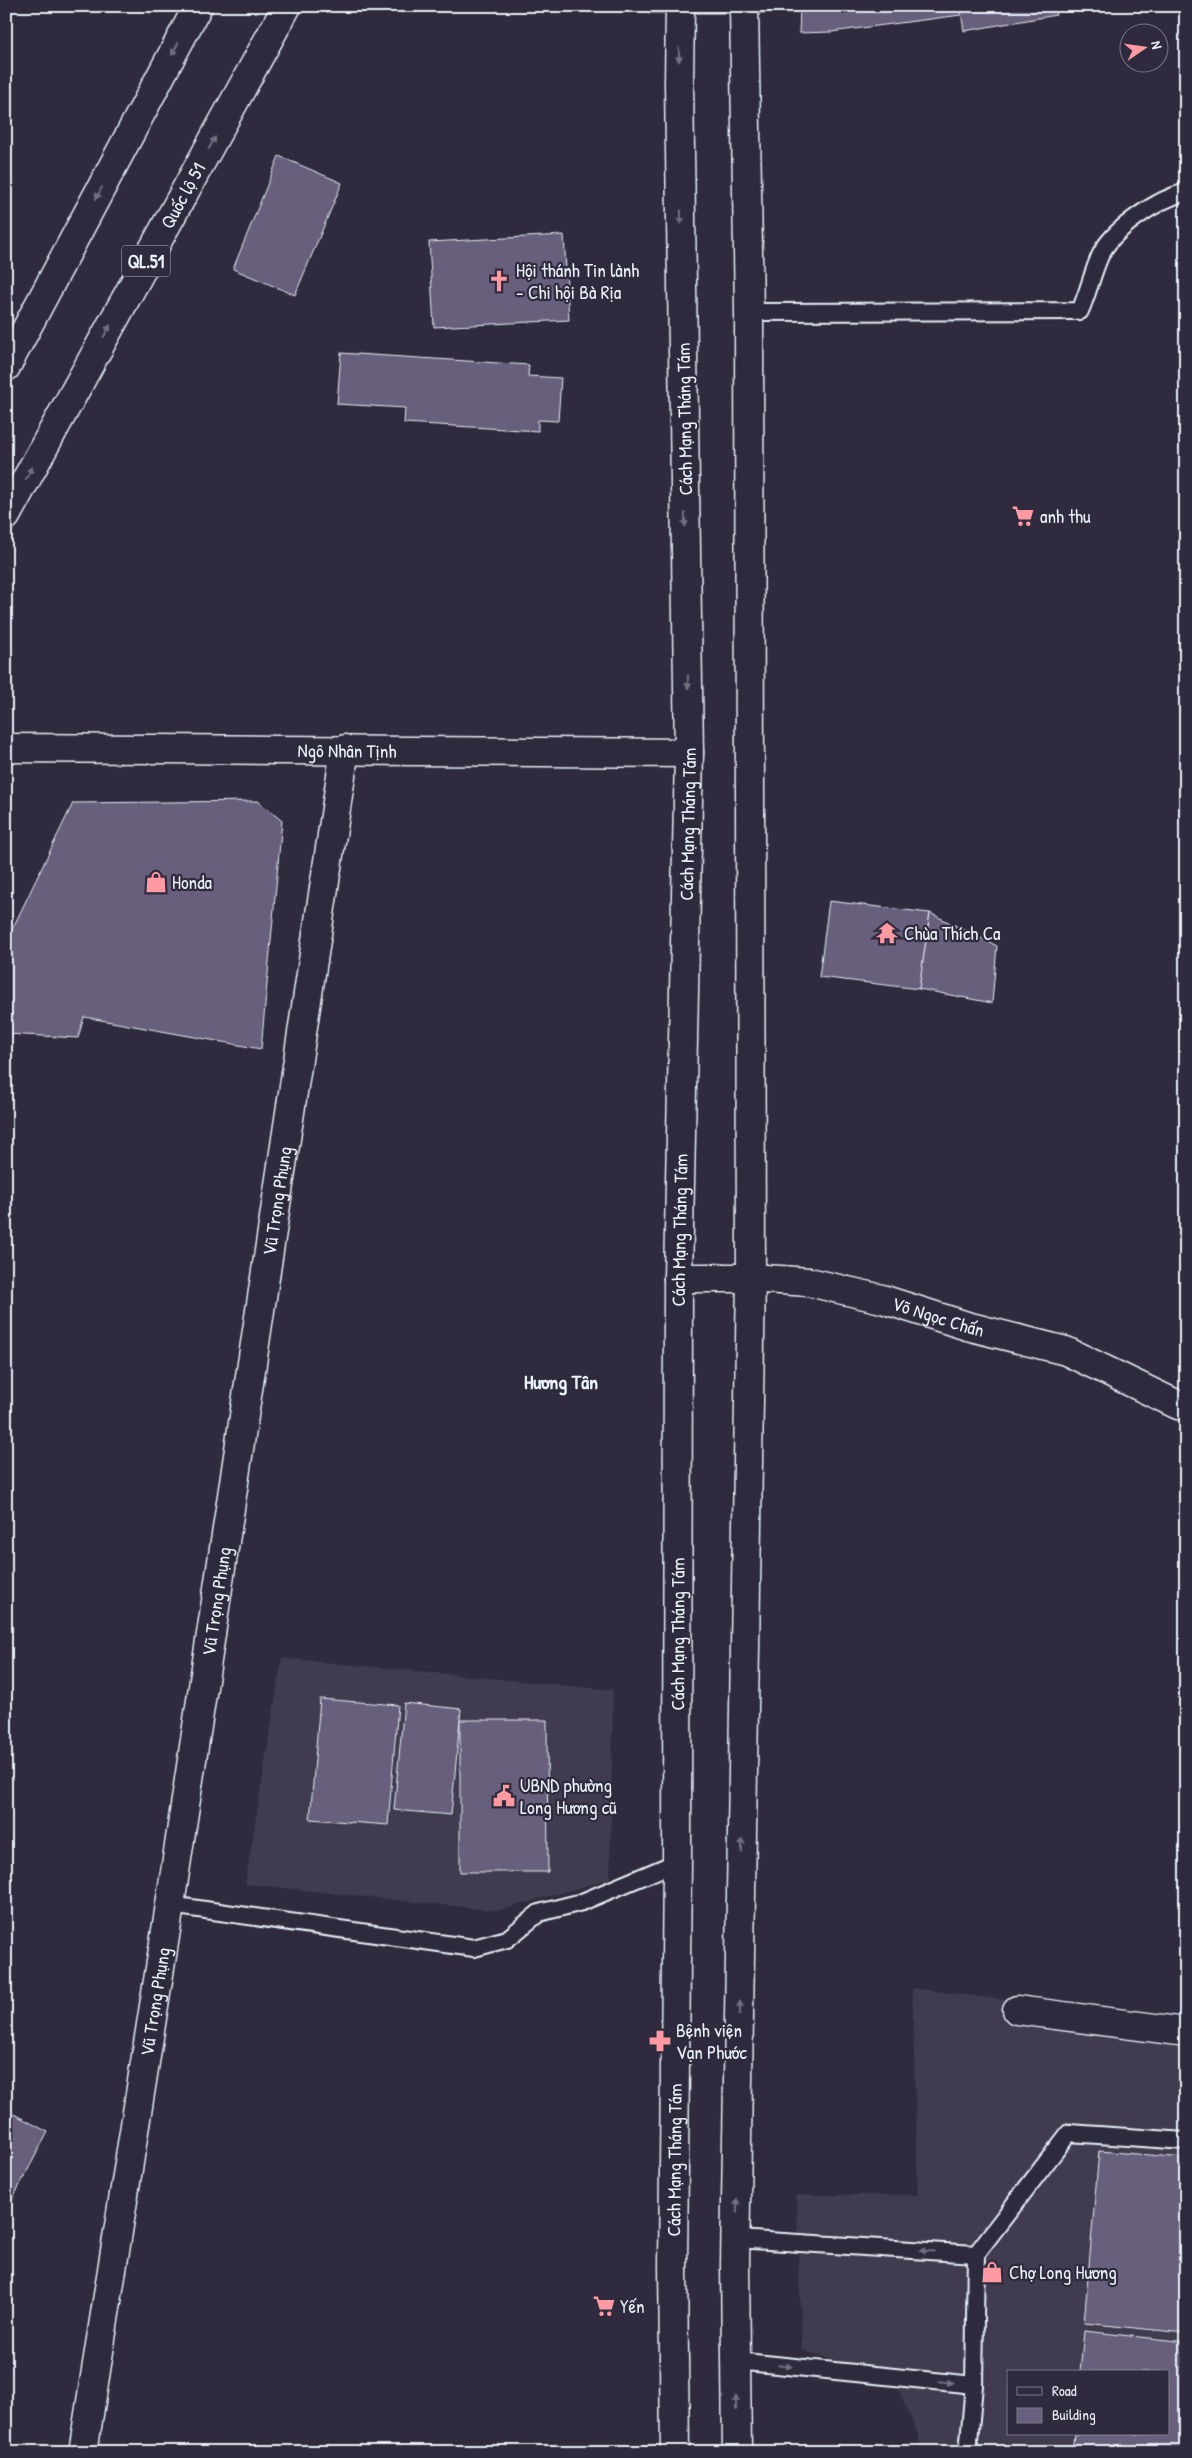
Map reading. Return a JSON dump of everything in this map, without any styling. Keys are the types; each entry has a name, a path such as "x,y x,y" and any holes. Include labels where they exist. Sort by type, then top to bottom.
{"main road":[{"path":"6,367 198,6"},
{"name":"Quốc lộ 51","path":"6,516 287,6"},
{"name":"Cách Mạng Tháng Tám","path":"675,2452 673,2256 678,1278 689,753 679,83 680,6"},
{"path":"737,2452 736,2239 751,1278 749,312 744,6"},
{"name":"Ngô Nhân Tịnh","path":"6,748 689,753"},
{"name":"Vũ Trọng Phụng","path":"83,2452 170,1905 345,749"},
{"name":"Võ Ngọc Chấn","path":"678,1278 751,1278 809,1282 882,1300 967,1326 1066,1351 1183,1402"},
{"path":"1017,2010 1186,2032"}],"lane":[{"path":"749,312 1080,312 1101,255 1119,230 1173,195 1186,192"},
{"path":"170,1905 474,1948 506,1939 539,1913 582,1902 676,1862"},
{"path":"968,2452 974,2385 976,2254 1070,2133 1186,2141"},
{"path":"736,2239 976,2254"},
{"path":"736,2361 974,2385"}],"shaded area":[{"path":"282,1658 613,1690 610,1879 498,1911 245,1884"},
{"name":"Chợ Long Hương","path":"912,1988 1186,2023 1186,2452 921,2452 918,2435 894,2379 802,2350 796,2195 918,2195"}],"building":[{"path":"649,6 793,6 793,13 649,13"},
{"path":"800,6 960,6 961,15 831,32 799,33"},
{"path":"960,6 1054,6 1056,15 964,31"},
{"path":"279,156 342,183 295,295 233,269"},
{"name":"Hội thánh Tin lành - Chi hội Bà Rịa","path":"564,235 569,320 434,327 429,242"},
{"path":"341,353 529,365 528,376 561,378 558,421 538,420 538,431 404,423 405,408 337,404"},
{"name":"Honda","path":"258,801 282,821 261,1049 84,1017 78,1038 6,1034 6,942 73,803"},
{"path":"829,901 930,913 919,989 819,977"},
{"path":"930,913 997,946 992,1003 919,989"},
{"path":"320,1699 398,1705 388,1825 310,1819"},
{"path":"404,1703 461,1709 451,1815 394,1810"},
{"name":"UBND phường Long Hương cũ","path":"460,1720 547,1720 548,1872 460,1872"},
{"path":"6,2110 48,2132 6,2211"},
{"path":"1099,2151 1186,2158 1186,2333 1084,2323"},
{"path":"1084,2331 1186,2342 1186,2452 1072,2452 1074,2436 1170,2436 1170,2370 1080,2370"}],"place":[{"name":"Hội thánh Tin lành - Chi hội Bà Rịa","path":"499,281"},
{"name":"anh thu","path":"1023,516"},
{"name":"Honda","path":"156,882"},
{"name":"Chùa Thích Ca","path":"887,933"},
{"name":"UBND phường Long Hương cũ","path":"504,1796"},
{"name":"Bệnh viện Vạn Phước","path":"660,2041"},
{"name":"Chợ Long Hương","path":"992,2272"},
{"name":"Yến","path":"604,2306"}],"district":[{"name":"Hương Tân","path":"561,1381"}]}
